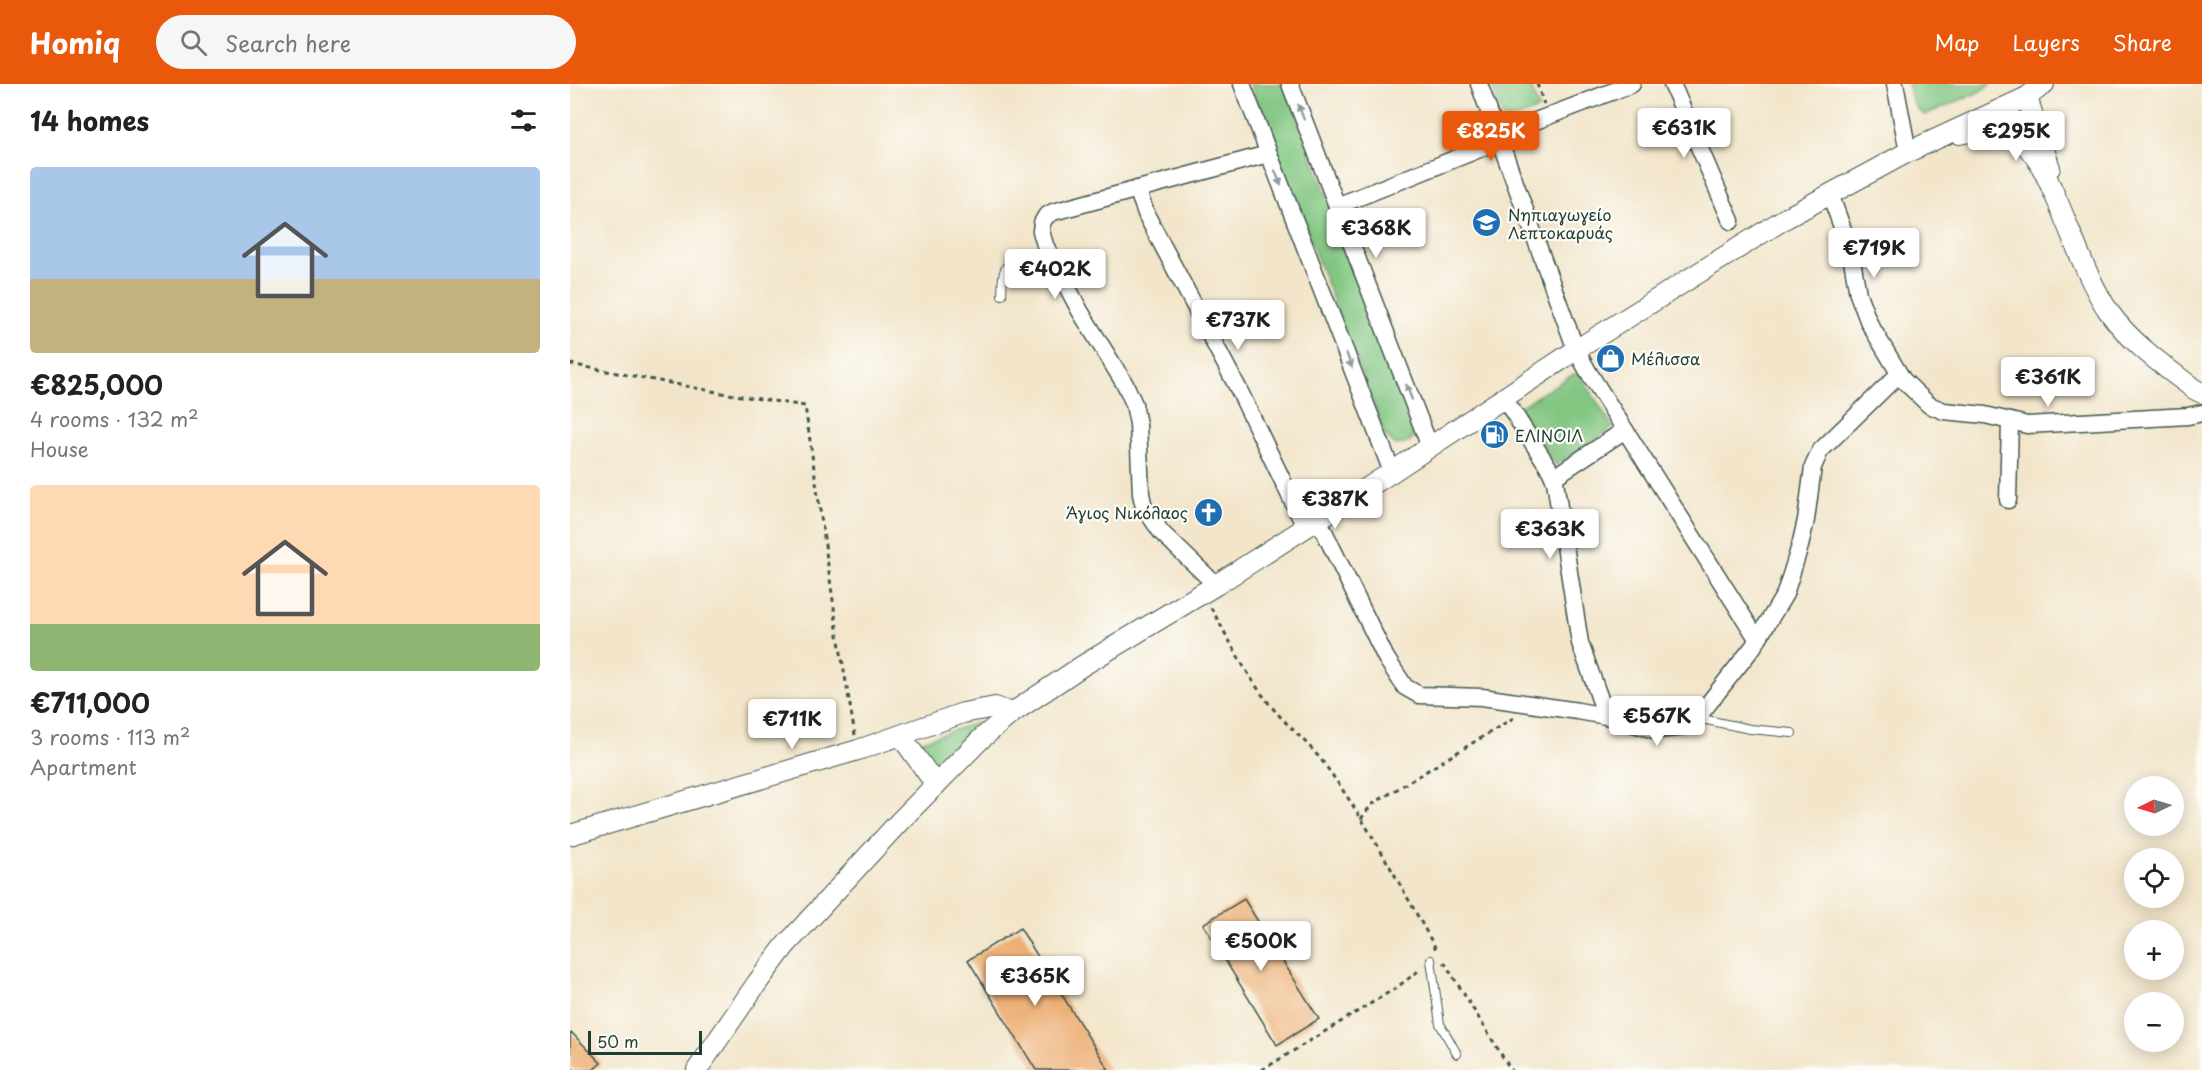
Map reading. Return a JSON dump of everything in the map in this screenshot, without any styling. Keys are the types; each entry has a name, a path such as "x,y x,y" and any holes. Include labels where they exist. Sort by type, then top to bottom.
{"street":[{"path":"1242,84 1392,472"},
{"path":"1290,84 1430,447"},
{"path":"1479,84 1576,350 1588,373 1758,640"},
{"path":"1337,206 1632,84"},
{"path":"1672,84 1731,221"},
{"path":"1895,84 1908,152"},
{"path":"697,1070 785,946 898,822 982,738 1012,713 1072,672 1209,589 1392,472 1576,350 1744,243 1908,152 2027,97 2044,84"},
{"path":"2027,97 2069,227"},
{"path":"1934,141 1969,131 2002,132 2016,137 2037,159 2109,312 2136,343 2202,393"},
{"path":"1209,589 1146,513 1141,494 1138,424 1130,395 1080,310 1048,251 1041,231 1043,221 1048,215 1268,154"},
{"path":"1137,189 1147,216 1239,390 1386,658 1405,687 1423,696 1482,697 1606,716 1655,730 1677,728 1697,718 1758,640 1785,594 1806,520 1813,467 1820,451 1899,374"},
{"path":"1830,194 1850,249 1863,311 1899,374 1917,395 1936,409 1985,415 2026,425 2188,416 2202,413"},
{"path":"1504,398 1554,477 1580,644 1606,716"},
{"path":"2008,500 2010,421"},
{"path":"1554,477 1625,430"},
{"path":"570,835 858,750 963,713 995,707 1012,713"},
{"path":"901,736 936,785"}],"lane":[{"path":"1002,295 1006,267 1048,251"},
{"path":"1697,718 1740,728 1792,733"},
{"path":"1431,960 1440,1024 1457,1054"}],"path":[{"path":"570,364 722,393 805,406 838,635 858,750"},
{"path":"1209,589 1266,700 1327,767 1390,866 1439,955 1512,1070"},
{"path":"1361,819 1371,805 1534,705"},
{"path":"1262,1070 1396,988 1431,960"}],"green space":[{"path":"1250,84 1285,84 1415,428 1413,439 1405,444 1395,445 1385,435"},
{"path":"1491,84 1530,84 1539,109 1509,120 1504,119"},
{"path":"1908,84 1991,84 1979,92 1925,115 1915,106"},
{"path":"1574,374 1580,374 1613,428 1556,465 1519,409"},
{"path":"975,723 979,725 977,731 937,770 918,742"}],"building":[{"path":"1244,899 1319,1019 1277,1045 1203,924"},
{"path":"1020,928 1109,1070 1036,1070 968,960"},
{"path":"572,1033 601,1063 593,1070 574,1070 570,1066 570,1034"}],"place":[{"name":"Νηπιαγωγείο Λεπτοκαρυάς","path":"1487,223"},
{"name":"Μέλισσα","path":"1610,358"},
{"name":"ΕΛΙΝΟΙΛ","path":"1494,435"},
{"name":"Άγιος Νικόλαος","path":"1209,512"}]}
